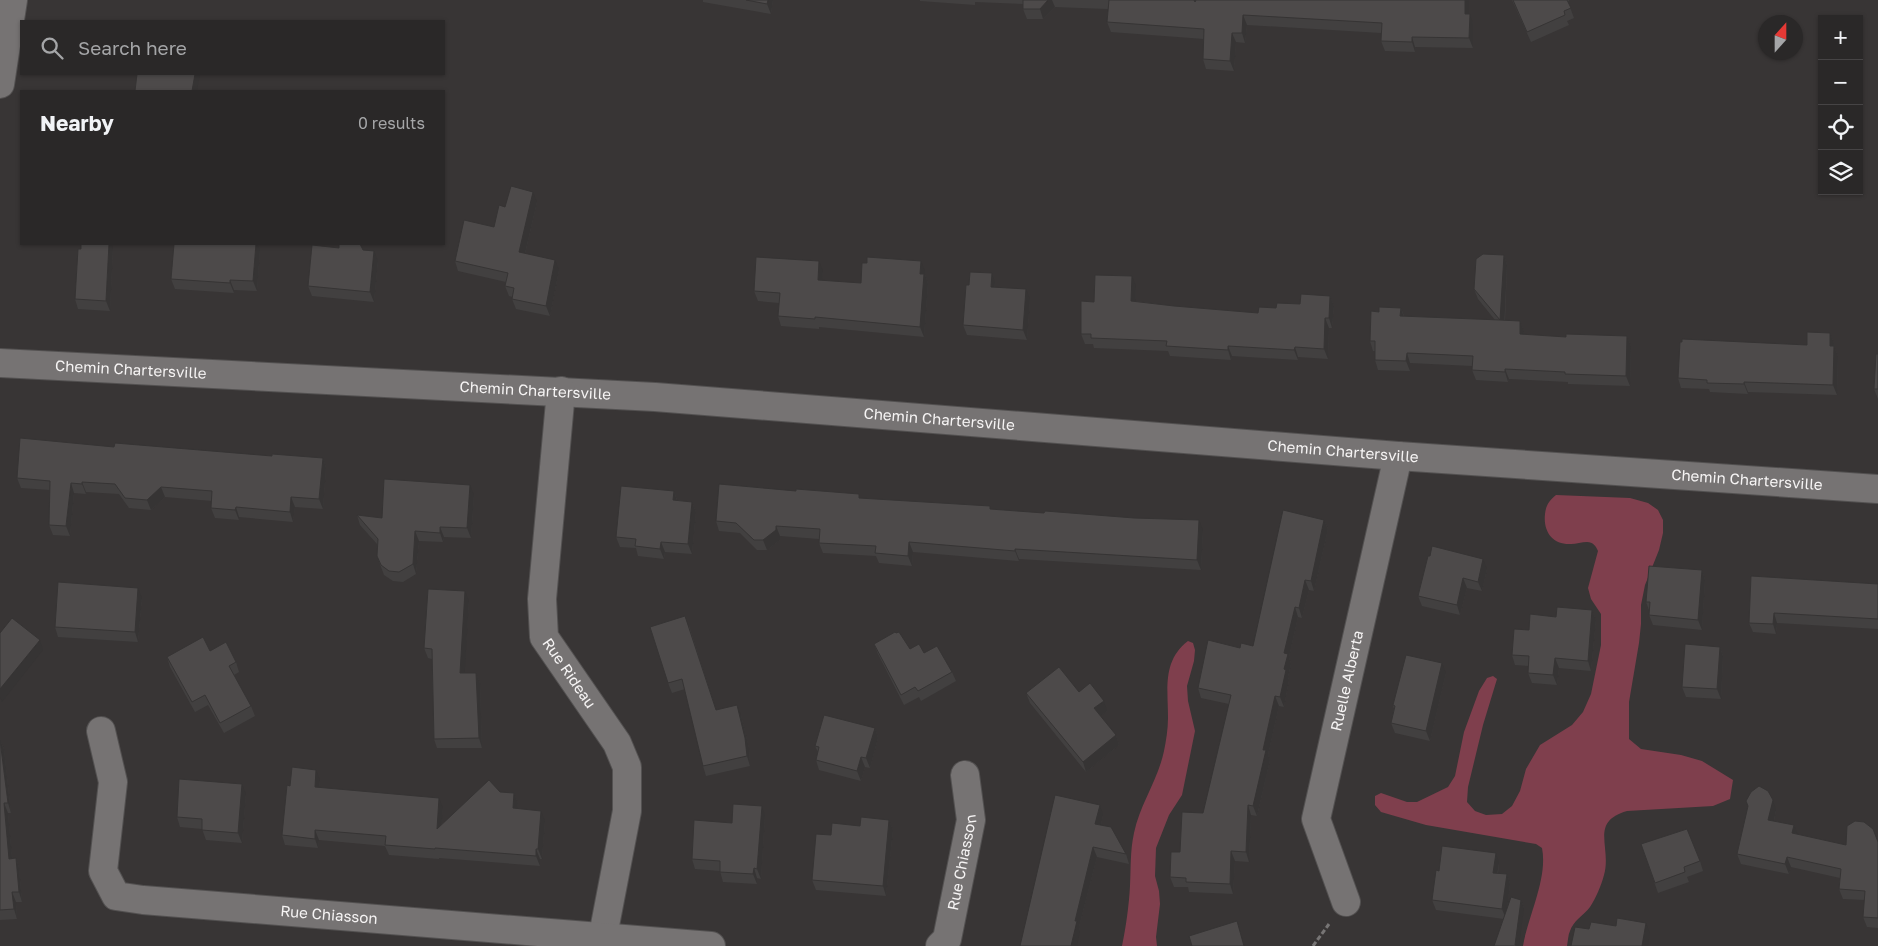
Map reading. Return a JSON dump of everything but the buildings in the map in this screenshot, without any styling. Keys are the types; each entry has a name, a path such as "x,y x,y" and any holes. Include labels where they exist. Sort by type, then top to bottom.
{"street":[{"path":"0,84 13,0"},
{"name":"Chemin Chartersville","path":"0,362 654,397 1398,456 1878,489"},
{"name":"Rue Rideau","path":"562,391 542,599 544,637 617,743 627,767 627,811 602,942"},
{"name":"Ruelle Alberta","path":"1346,902 1316,819 1398,456"},
{"name":"Rue Chiasson","path":"101,731 113,782 103,871 116,896 602,942 711,946"},
{"name":"Rue Chiasson","path":"940,946 947,939 971,820 965,776"}],"shaded area":[{"path":"1556,495 1630,498 1648,503 1658,510 1663,520 1663,533 1659,550 1645,585 1641,605 1639,643 1629,702 1629,739 1641,749 1681,755 1702,761 1733,780 1730,799 1713,806 1627,811 1615,816 1608,822 1605,829 1606,865 1600,888 1590,907 1571,927 1567,946 1523,946 1540,884 1543,860 1542,848 1536,844 1426,825 1381,812 1375,805 1375,796 1381,793 1407,802 1417,802 1448,787 1455,776 1464,732 1479,691 1487,678 1493,676 1497,679 1483,725 1468,787 1467,802 1475,811 1486,815 1502,814 1512,806 1520,791 1526,769 1540,745 1572,725 1583,712 1591,694 1601,645 1601,614 1591,599 1588,588 1598,551 1591,543 1565,544 1554,540 1550,536 1546,526 1545,514 1548,503"},
{"path":"1188,641 1193,643 1195,650 1187,686 1188,701 1195,731 1182,795 1169,815 1156,848 1155,876 1160,904 1156,937 1157,946 1122,946 1128,908 1134,833 1140,812 1158,772 1164,751 1168,726 1167,686 1170,667 1174,657"}]}
